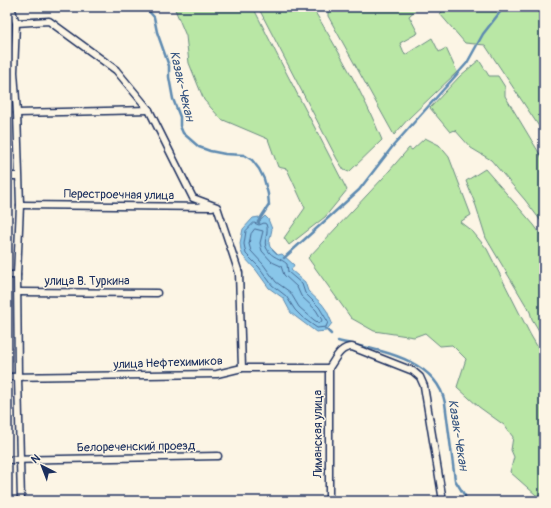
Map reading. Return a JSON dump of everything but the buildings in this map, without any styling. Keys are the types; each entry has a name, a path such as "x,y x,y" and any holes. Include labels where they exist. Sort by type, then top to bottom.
{"street":[{"path":"11,7 16,23 14,72 20,205 17,275 21,501"},
{"path":"16,23 49,21 116,70 149,110 193,198 217,207 239,273 242,368"},
{"path":"7,72 14,72"},
{"path":"17,113 149,110"},
{"path":"7,176 18,176"},
{"name":"Перестроечная улица","path":"20,205 217,207"},
{"path":"7,275 17,275"},
{"name":"улица В. Туркина","path":"18,292 156,293"},
{"path":"329,368 343,349 352,347 417,373 424,386 443,501"},
{"name":"улица Нефтехимиков","path":"7,378 217,374 242,368 329,368"},
{"name":"Лиманская улица","path":"329,368 329,501"},
{"name":"Белореченский проезд","path":"7,460 218,456"}],"green space":[{"path":"174,7 253,7 347,190 325,217 289,245 284,238 305,208 287,169 278,167 268,139 221,119 204,100 189,63 186,36"},
{"path":"258,7 312,7 350,72 367,105 382,140 349,172 344,170 337,159"},
{"path":"324,7 419,7 409,16 418,33 400,43 405,55 432,38 439,52 446,48 457,72 409,118 394,135 328,16 328,10"},
{"path":"446,7 544,7 544,134 485,45 465,43 440,14"},
{"path":"479,60 489,76 498,76 505,87 505,96 544,161 544,225 491,160 471,148 455,130 450,132 430,108 460,76"},
{"path":"425,138 439,145 449,157 471,215 460,222 473,232 487,249 530,334 544,358 544,499 536,495 510,472 514,457 511,450 513,437 504,425 479,407 457,387 466,359 452,345 440,346 425,333 414,337 374,331 351,318 308,258 409,148 412,150"},
{"path":"485,169 534,225 544,239 544,339 532,319 530,312 486,238 466,181"}],"water":[{"path":"265,216 268,219 272,229 269,243 270,247 278,255 282,254 294,265 291,270 305,282 308,291 327,311 332,323 326,331 316,332 291,313 283,298 269,288 256,270 243,256 240,243 243,229 253,218 259,217 259,222"}],"waterway":[{"name":"Казак-Чекан","path":"145,7 154,17 157,32 169,66 169,77 173,99 180,117 180,126 183,133 199,147 225,154 244,155 252,160 264,179 268,194 269,205 258,222 259,223"},
{"path":"284,258 359,190 393,146 467,63 483,34 504,7"},
{"name":"Казак-Чекан","path":"325,328 331,334"},
{"name":"Казак-Чекан","path":"338,341 386,352 402,358 430,375 439,387 445,403 455,480 465,496 466,501"}]}
